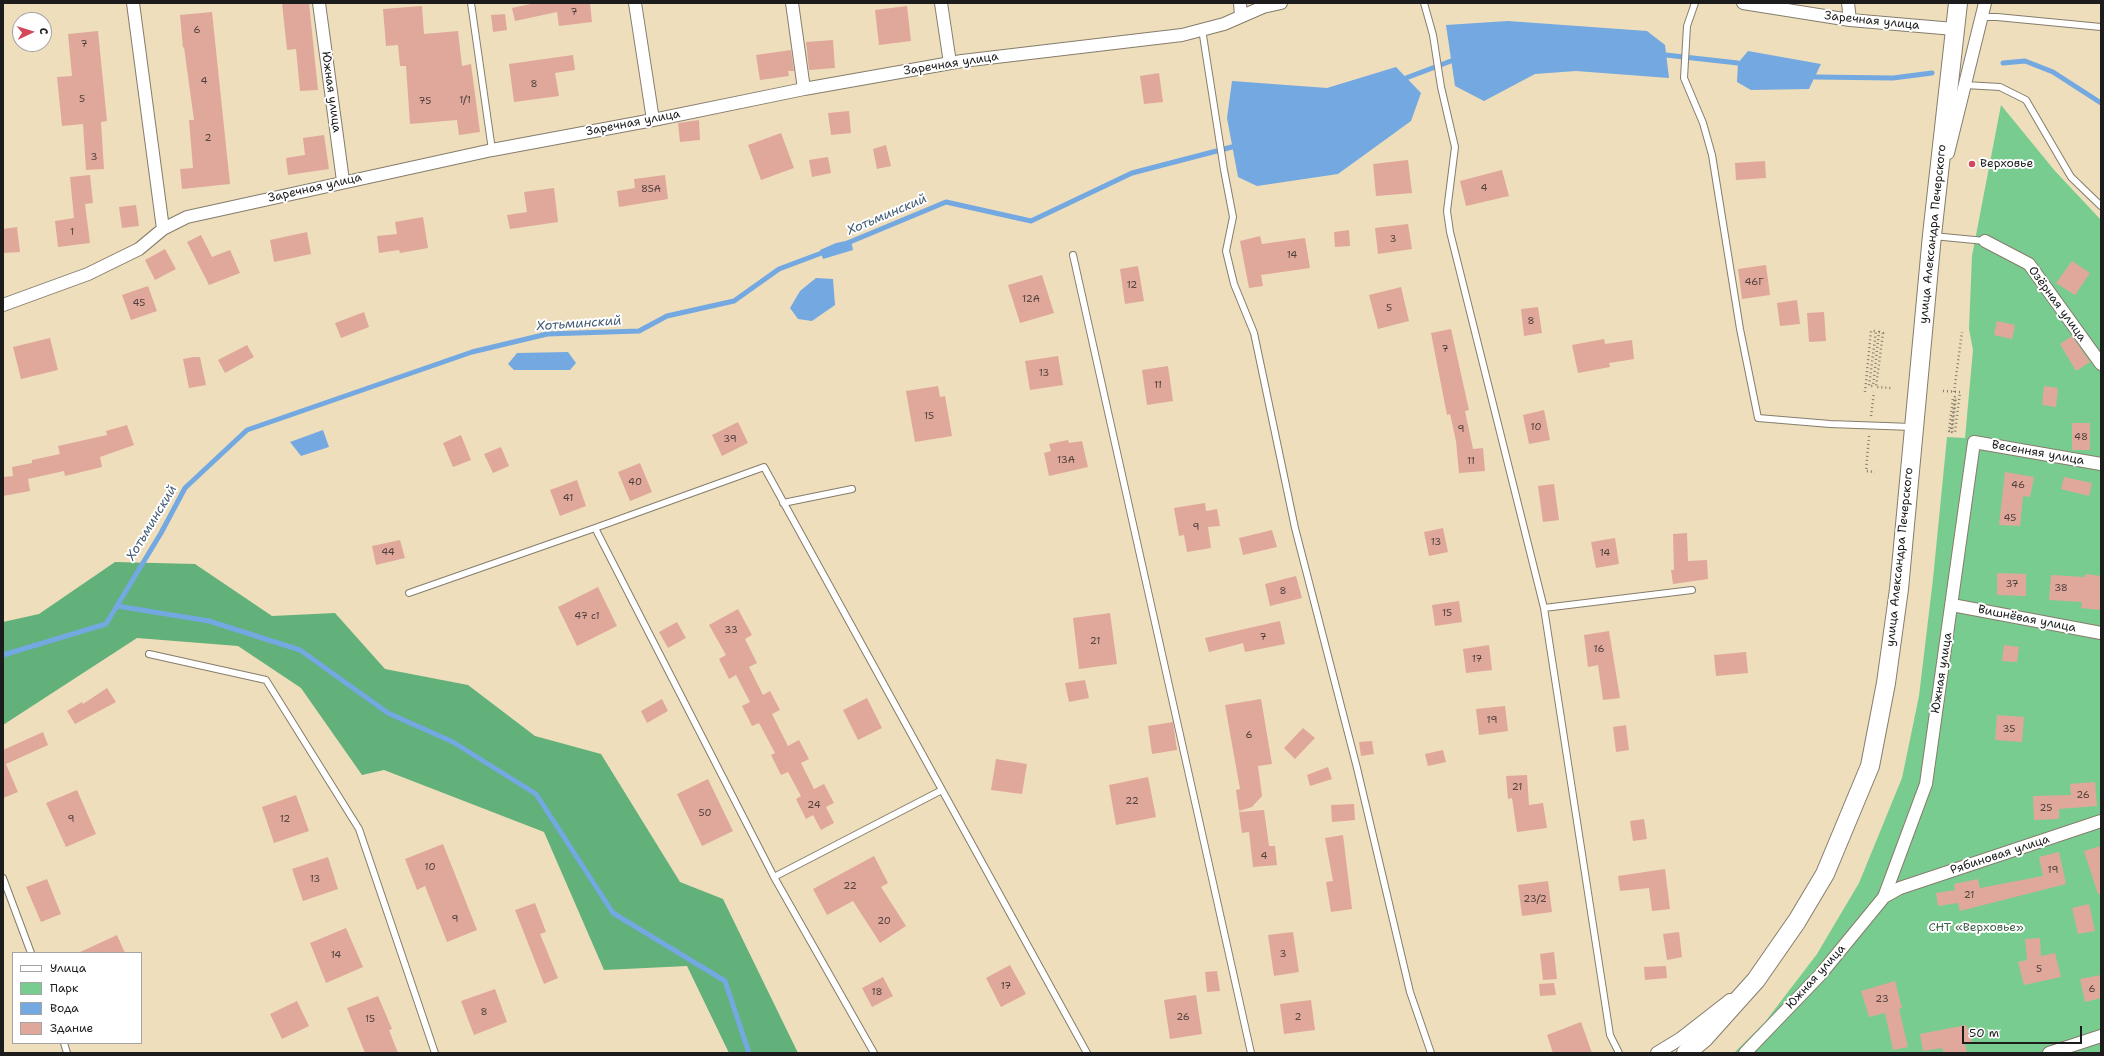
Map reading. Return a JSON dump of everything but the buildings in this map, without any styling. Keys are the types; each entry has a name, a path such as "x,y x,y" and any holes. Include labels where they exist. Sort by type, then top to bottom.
{"main road":[{"name":"улица Александра Печерского","path":"1686,1053 1704,1038 1756,980 1797,921 1825,874 1870,766 1886,683 1899,589 1932,235 1958,3"}],"street":[{"path":"133,3 164,229"},
{"name":"Южная улица","path":"319,3 343,181"},
{"path":"635,3 653,120"},
{"path":"792,3 804,89"},
{"path":"941,3 950,63"},
{"path":"1240,3 1241,16"},
{"name":"Заречная улица","path":"3,305 88,274 139,248 164,229 187,217 343,181 492,150 653,120 804,89 950,63 1182,35 1224,24 1264,7 1281,3"},
{"name":"Заречная улица","path":"1743,3 1850,20 1954,30"},
{"path":"1848,3 1850,20"},
{"path":"1936,199 1985,3"},
{"name":"Озёрная улица","path":"1985,241 2029,264 2101,364"},
{"name":"Южная улица","path":"1745,1053 1820,975 1884,897 1926,784 1974,442"},
{"name":"Весенняя улица","path":"1974,442 2101,464"},
{"name":"Вишнёвая улица","path":"1952,605 2101,633"},
{"name":"Рябиновая улица","path":"1900,888 2101,821"},
{"name":"Южная улица","path":"1884,897 1900,888"},
{"path":"1657,1053 1680,1039 1756,980"},
{"path":"2049,1053 2101,1036"}],"lane":[{"path":"471,3 492,150"},
{"path":"1424,3 1433,35 1455,147 1448,211 1450,232 1544,608 1610,1035 1619,1053"},
{"path":"1695,3 1687,26 1684,78 1704,123 1712,155 1740,329 1758,418 1830,424 1914,427"},
{"path":"1982,17 1997,17 2101,27"},
{"path":"1202,29 1224,170 1233,217 1226,251 1234,284 1254,333 1294,528 1357,768 1410,992 1431,1053"},
{"path":"1965,85 2000,87 2026,100 2071,177 2101,206"},
{"path":"1932,235 1985,241"},
{"path":"1073,255 1251,1053"},
{"path":"409,593 764,467 1087,1053"},
{"path":"783,503 852,489"},
{"path":"594,528 774,878 874,1053"},
{"path":"1544,608 1692,590"},
{"path":"150,654 266,680 359,829 435,1053"},
{"path":"774,878 942,790"},
{"path":"3,878 31,952"}],"path":[{"path":"1865,392 1871,331 1876,331 1869,386 1873,386 1879,332 1883,333 1876,386 1891,388"},
{"path":"1954,392 1962,332"},
{"path":"1943,391 1960,392 1955,432 1952,432 1955,397 1951,432 1949,431 1953,397"},
{"path":"1866,471 1875,472"}],"green space":[{"name":"СНТ «Верховье»","path":"2001,105 2055,171 2101,220 2101,1053 1734,1053 1765,1022 1817,954 1859,883 1902,778 1919,696 1933,579 1947,437 1965,438 1973,350 1969,329 1972,256"},
{"path":"115,562 195,564 272,616 335,613 385,669 468,685 535,736 601,754 680,882 723,899 798,1053 729,1053 687,966 604,970 544,832 384,770 362,775 301,688 238,646 137,638 3,725 3,622 39,614"}],"water":[{"path":"1508,21 1647,31 1665,45 1669,78 1576,71 1535,74 1484,101 1455,86 1446,25"},
{"path":"1748,51 1821,64 1809,89 1751,90 1737,82 1738,63"},
{"path":"1396,67 1421,93 1411,121 1338,174 1257,186 1238,177 1227,118 1232,81 1327,88"},
{"path":"851,240 853,250 823,259 820,250 836,243"},
{"path":"816,278 833,279 835,305 812,321 798,319 790,308 800,291"},
{"path":"568,352 576,363 570,370 514,370 508,364 517,353"},
{"path":"323,430 329,447 301,456 290,442"}],"waterway":[{"name":"Хотьминский","path":"1666,55 1738,63"},
{"name":"Хотьминский","path":"1406,78 1451,61"},
{"path":"2003,63 2025,61 2053,72 2101,103"},
{"path":"1815,77 1893,78 1932,73"},
{"name":"Хотьминский","path":"845,244 946,202 1031,221 1132,173 1232,147"},
{"name":"Хотьминский","path":"3,655 106,624 161,533 185,488 247,430 472,352 547,334 639,331 667,316 734,301 779,269 827,251"},
{"path":"117,606 209,621 300,650 388,713 453,742 536,794 613,913 725,981 749,1053"}],"place":[{"name":"Верховье","path":"1972,164"}]}
